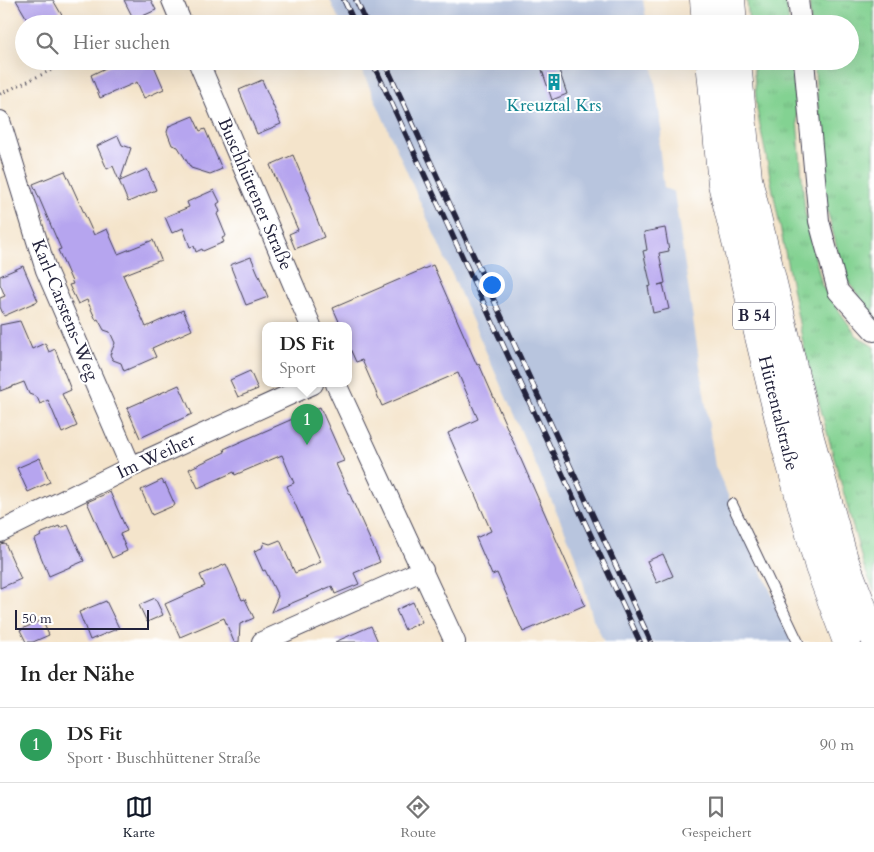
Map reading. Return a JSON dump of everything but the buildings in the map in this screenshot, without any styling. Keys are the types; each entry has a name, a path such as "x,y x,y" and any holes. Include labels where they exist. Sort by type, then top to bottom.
{"highway":[{"path":"704,0 705,15"},
{"path":"731,0 732,15"},
{"name":"Hüttentalstraße","path":"711,70 722,184 785,444 831,563 874,637"},
{"name":"Hüttentalstraße","path":"738,70 748,179 810,438 831,563 848,642"}],"street":[{"path":"172,0 178,15"},
{"path":"798,0 800,15"},
{"name":"Buschhüttener Straße","path":"202,70 309,322"},
{"path":"805,70 819,221 838,291 874,331"},
{"name":"Karl-Carstens-Weg","path":"0,121 46,270 131,467"},
{"name":"Im Weiher","path":"0,532 131,467 306,387"},
{"path":"337,387 455,642"},
{"path":"262,642 423,570"}],"lane":[{"path":"732,504 798,642"}],"path":[{"path":"0,94 52,70"}],"shaded area":[{"path":"330,0 643,0 646,15 337,15"},
{"path":"362,70 653,70 662,131 659,145 664,188 674,192 715,466 793,642 604,642 593,619 576,556"}],"green space":[{"path":"747,0 786,0 788,15 748,15"},
{"path":"809,0 874,0 874,317 844,276 826,205 815,70 859,70 859,15 810,15"},
{"path":"754,70 793,70 805,213 822,286 856,335 874,347 874,591 864,567 804,348 757,110"}],"railway":[{"path":"344,0 351,15"},
{"path":"356,0 363,15"},
{"path":"376,70 640,642"},
{"path":"388,70 651,642"}],"place":[{"name":"Kreuztal Krs","path":"554,82"},
{"name":"DS Fit","path":"307,445"}]}
